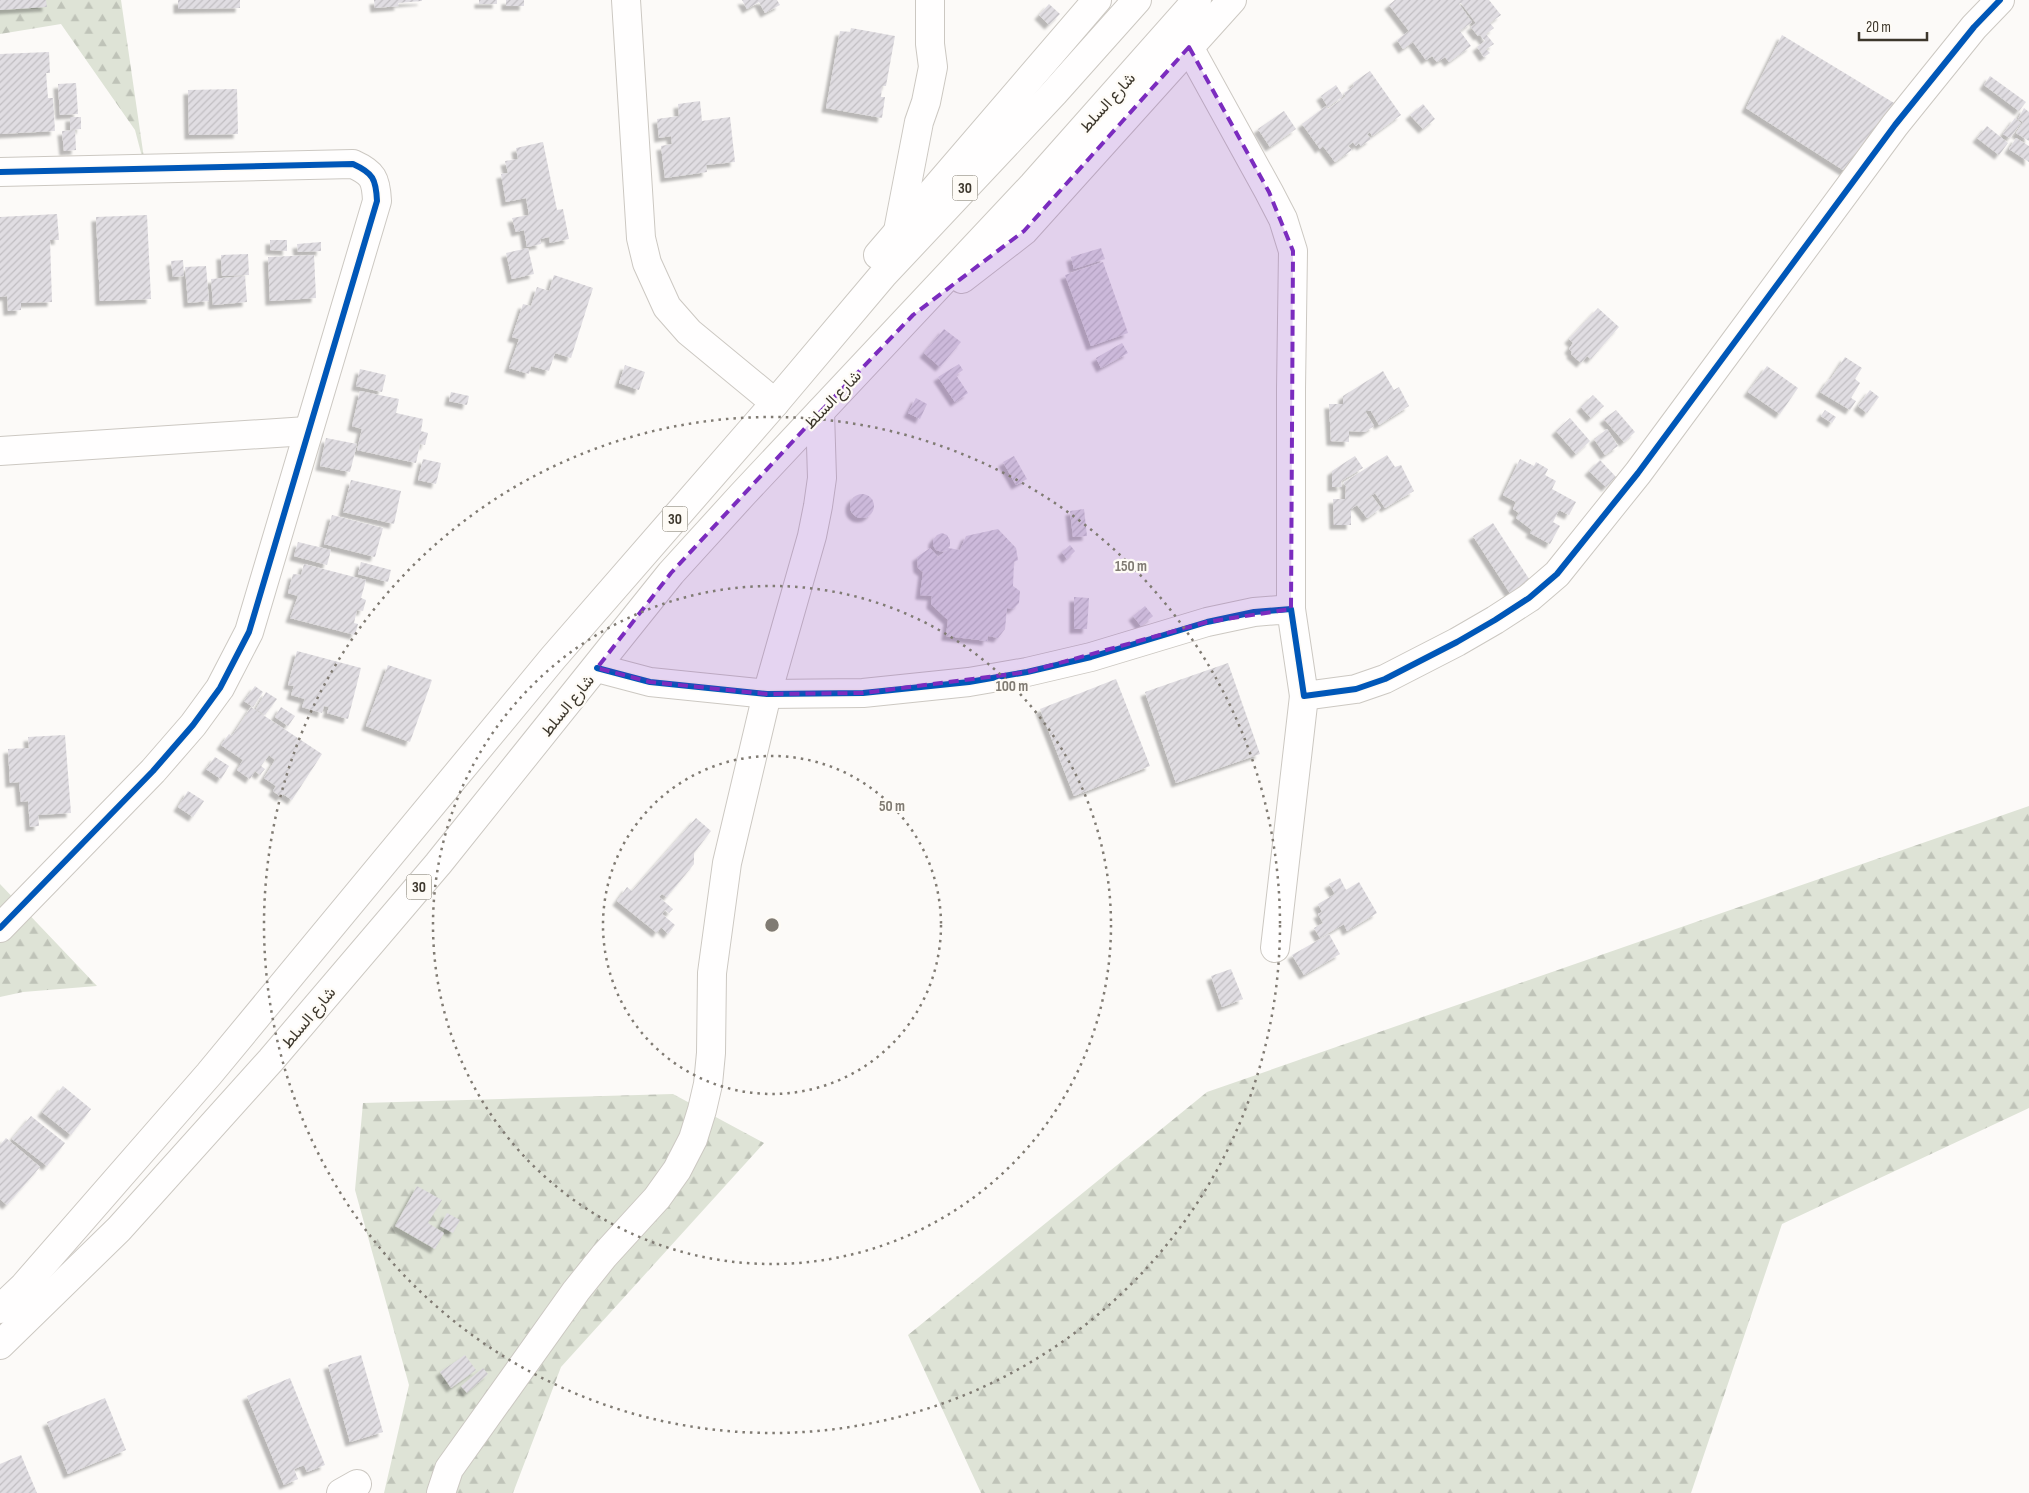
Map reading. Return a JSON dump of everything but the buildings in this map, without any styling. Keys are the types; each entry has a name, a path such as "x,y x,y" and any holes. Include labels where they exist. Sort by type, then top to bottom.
{"street":[{"path":"626,0 641,238 647,263 667,307 689,332 775,403"},
{"path":"898,230 919,122 926,102 933,68 930,44 930,0"},
{"path":"796,379 810,338 820,323 1097,0"},
{"name":"30","path":"0,1309 24,1286 209,1074 553,658 796,379 883,275 1054,93 1137,0"},
{"path":"913,315 1024,230 1105,143 1232,0"},
{"path":"1304,696 1356,689 1385,679 1495,620 1530,598 1557,574 1638,473 1896,125 1974,27 2000,0"},
{"name":"شارع السلط","path":"0,1345 119,1229 271,1060 438,864 672,573 1033,185 1193,5"},
{"path":"1189,47 1278,210 1289,234 1293,251 1291,609 1304,696 1275,948"},
{"path":"0,172 353,164 372,176 376,186 377,201 249,632 220,688 193,725 153,771 0,928"},
{"path":"441,1493 449,1469 535,1348 582,1284 657,1198 677,1170 693,1139 708,1084 711,1053 712,973 727,863 767,694 812,536 818,506 822,478 820,412"},
{"path":"0,451 307,432"},
{"path":"597,668 650,682 767,694 863,693 969,682 1028,672 1091,657 1207,622 1254,612 1291,609"}],"highlighted area":[{"path":"1189,47 1269,192 1293,251 1291,609 1207,622 1027,672 863,693 767,694 650,682 597,668 671,573 820,412 913,315 1024,231"}],"green space":[{"path":"0,0 121,0 146,172 135,130 61,24 0,34"},
{"path":"2029,806 2029,1108 1782,1224 1691,1493 981,1493 908,1335 1207,1092"},
{"path":"0,884 97,986 23,992 0,997"},
{"path":"673,1094 764,1143 561,1367 513,1493 384,1493 409,1385 355,1190 363,1103"}],"cycle path":[{"path":"597,668 650,682 767,694 863,693 969,682 1027,672 1091,657 1207,622 1254,612 1291,609 1304,696 1356,689 1385,679 1495,620 1529,598 1557,574 1638,473 1895,125 1974,27 2000,0"},
{"path":"0,172 353,164 365,170 372,178 376,187 377,201 249,632 220,688 193,725 153,771 0,928"}]}
